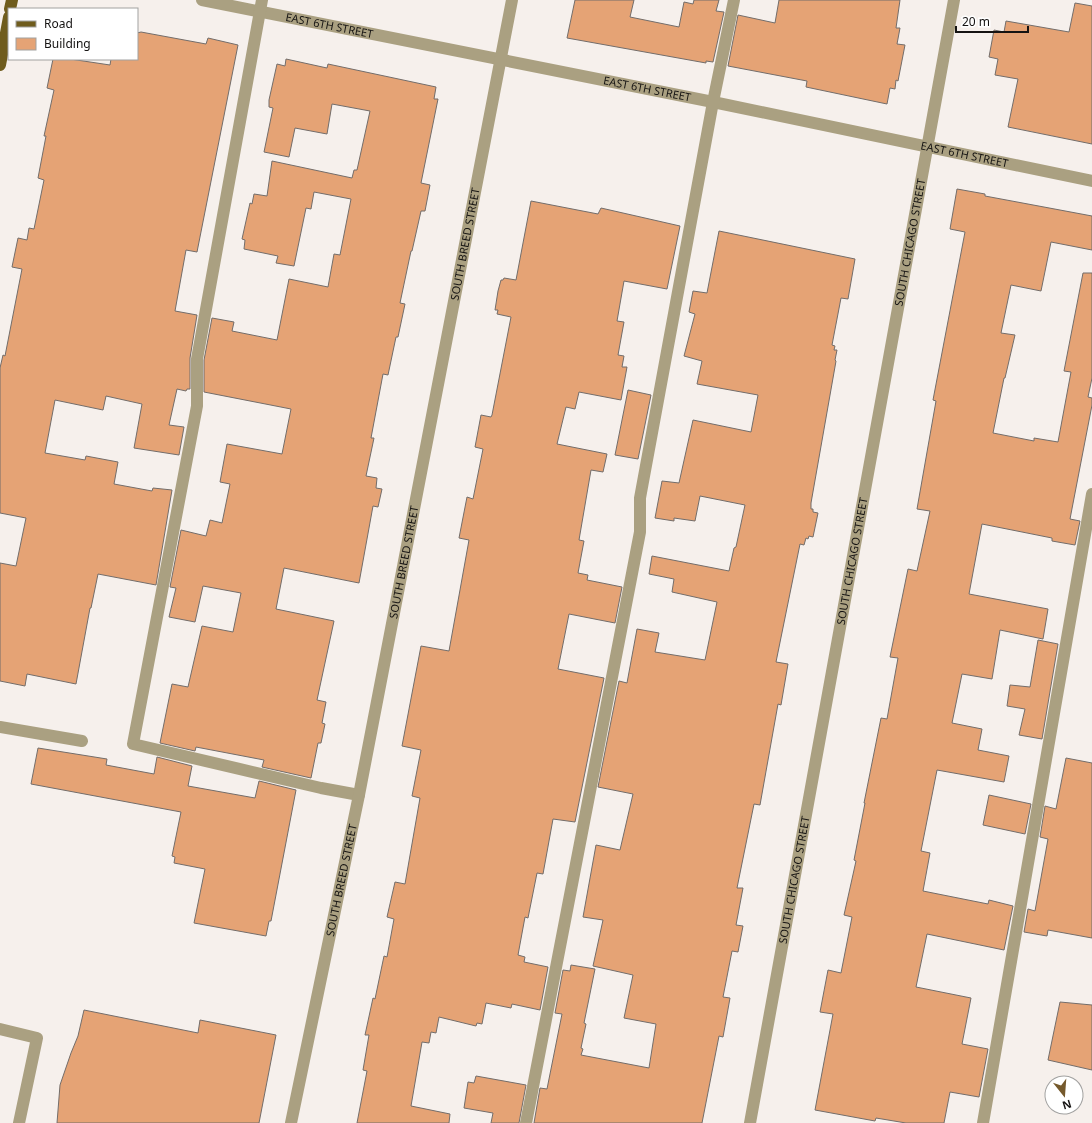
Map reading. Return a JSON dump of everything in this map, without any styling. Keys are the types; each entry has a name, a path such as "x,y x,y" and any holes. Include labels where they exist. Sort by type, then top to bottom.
{"main road":[{"path":"0,65 8,22"}],"street":[{"name":"EAST 6TH STREET","path":"202,0 261,6 501,59 1092,181"},
{"name":"SOUTH BREED STREET","path":"291,1123 359,795 512,0"},
{"path":"526,1123 640,532 640,498 713,102 734,0"},
{"name":"SOUTH CHICAGO STREET","path":"750,1123 954,0"},
{"path":"261,6 197,358 197,406 133,744 321,788 359,795"},
{"path":"983,1123 1092,494"},
{"path":"0,727 82,741"},
{"path":"0,1029 37,1038 19,1123"}],"building":[{"path":"575,0 634,0 630,17 679,27 684,2 693,4 694,0 719,0 716,11 724,12 713,62 706,61 706,63 567,38"},
{"path":"779,0 900,0 896,28 900,28 897,44 905,45 898,81 896,80 895,89 890,88 887,104 806,87 807,81 728,66 738,15 775,23"},
{"path":"1075,3 1092,6 1092,144 1008,127 1018,79 995,75 998,59 989,57 994,30 1004,32 1006,21 1069,32"},
{"path":"141,32 206,44 208,38 238,45 197,252 186,250 175,311 197,315 190,358 190,389 187,389 186,391 177,389 169,425 184,427 179,455 134,448 142,404 106,396 103,410 55,400 45,453 85,460 86,456 118,462 114,484 152,491 153,488 172,490 156,585 98,574 76,684 27,674 25,686 0,681 0,563 16,566 26,518 0,513 0,368 3,355 5,356 22,269 12,267 18,238 27,240 29,228 34,229 44,180 38,178 46,136 44,136 54,90 47,88 53,60 77,60 110,65 111,60 138,60 138,33"},
{"path":"286,59 327,68 328,64 436,87 434,99 438,99 421,183 430,185 425,211 421,211 411,251 400,303 405,304 398,337 396,337 388,375 383,374 371,438 374,438 366,476 377,478 376,488 382,489 378,507 373,506 359,583 284,568 276,609 334,621 317,700 326,702 322,723 325,724 321,743 318,743 311,778 262,767 264,760 196,747 195,751 160,743 172,684 188,687 202,626 233,632 241,593 203,586 195,622 169,617 176,588 170,587 181,530 206,536 210,520 222,523 230,484 220,482 227,444 282,454 291,409 204,392 204,360 212,318 234,322 232,331 277,340 289,279 328,287 334,254 340,255 351,199 314,192 311,209 306,208 294,266 276,263 278,256 244,249 245,240 242,239 250,203 252,204 254,194 267,196 272,161 352,178 354,170 357,170 370,111 332,104 327,134 295,128 289,157 264,152 273,108 269,107 269,100 277,64 285,66"},
{"path":"957,189 985,194 985,196 1092,216 1092,250 1051,242 1041,291 1011,285 1001,333 1015,335 1004,378 993,433 1034,441 1034,438 1058,442 1071,372 1064,371 1083,273 1092,273 1092,378 1088,397 1092,398 1092,405 1070,519 1080,521 1075,545 1052,541 1052,538 982,524 969,594 1048,609 1043,639 1000,630 992,679 962,674 952,723 982,729 978,750 1009,756 1004,782 937,770 921,851 930,853 923,891 988,904 989,900 1013,906 1004,950 927,934 916,987 971,998 962,1044 988,1049 979,1097 950,1092 944,1123 906,1123 876,1118 875,1121 815,1110 833,1014 820,1012 828,970 841,973 852,917 844,915 856,861 854,860 864,803 881,718 887,719 898,658 890,657 908,569 917,571 930,511 917,509 936,401 933,400 965,232 950,229"},
{"path":"531,201 598,214 601,208 680,226 667,289 624,281 617,321 624,322 618,355 624,356 622,367 627,367 621,400 579,392 575,409 566,407 557,444 607,454 603,472 591,470 579,540 584,541 578,573 588,575 587,580 622,587 615,623 569,614 558,669 604,678 575,822 553,819 543,874 537,873 528,918 525,917 518,955 525,957 524,962 548,967 540,1010 512,1004 511,1008 486,1003 482,1024 477,1023 476,1026 439,1017 436,1033 431,1032 429,1043 422,1042 411,1106 450,1114 449,1123 357,1123 367,1071 363,1070 369,1035 365,1035 373,998 375,999 384,956 387,957 394,919 387,917 395,882 405,884 420,798 412,796 421,750 402,746 421,646 449,651 469,540 459,538 467,497 473,499 483,449 475,447 481,415 491,417 492,415 511,317 497,314 498,310 495,310 498,291 501,280 504,278 516,280"},
{"path":"719,231 855,259 848,299 841,298 832,345 835,346 834,350 837,350 836,361 811,503 811,509 813,509 813,512 818,513 813,537 809,536 808,539 806,538 804,545 800,544 776,662 788,664 781,705 778,704 760,805 754,804 737,888 743,888 736,925 743,926 738,952 732,951 723,997 730,998 723,1037 719,1036 702,1123 534,1123 540,1088 547,1089 562,1014 555,1013 563,970 570,971 571,965 595,969 584,1023 586,1024 581,1055 649,1068 656,1024 624,1018 633,975 593,966 603,920 583,917 596,845 620,850 633,794 598,787 619,681 627,683 637,629 659,633 655,652 705,660 717,602 672,592 674,579 649,574 652,556 729,571 745,505 700,496 695,521 674,518 674,521 655,518 662,481 679,483 693,420 751,432 758,395 697,384 702,361 684,356 695,314 689,312 693,291 707,293"},
{"path":"628,390 651,395 638,459 615,455"},
{"path":"1038,640 1058,644 1042,739 1019,735 1025,709 1007,706 1010,685 1030,687"},
{"path":"38,748 107,759 106,765 154,774 157,757 192,766 188,786 255,798 259,781 296,790 271,921 269,921 266,936 194,923 205,869 174,863 175,857 172,856 181,812 31,784"},
{"path":"1066,758 1092,763 1092,938 1048,930 1047,936 1024,932 1028,909 1035,911 1048,839 1040,837 1045,806 1056,809"},
{"path":"989,795 1031,804 1025,834 983,825"},
{"path":"1060,1002 1092,1005 1092,1070 1048,1060"},
{"path":"84,1010 198,1033 200,1020 276,1035 259,1123 57,1123 60,1085 78,1036"},
{"path":"476,1076 526,1085 519,1123 491,1123 493,1113 464,1108 468,1082 474,1083"}]}
